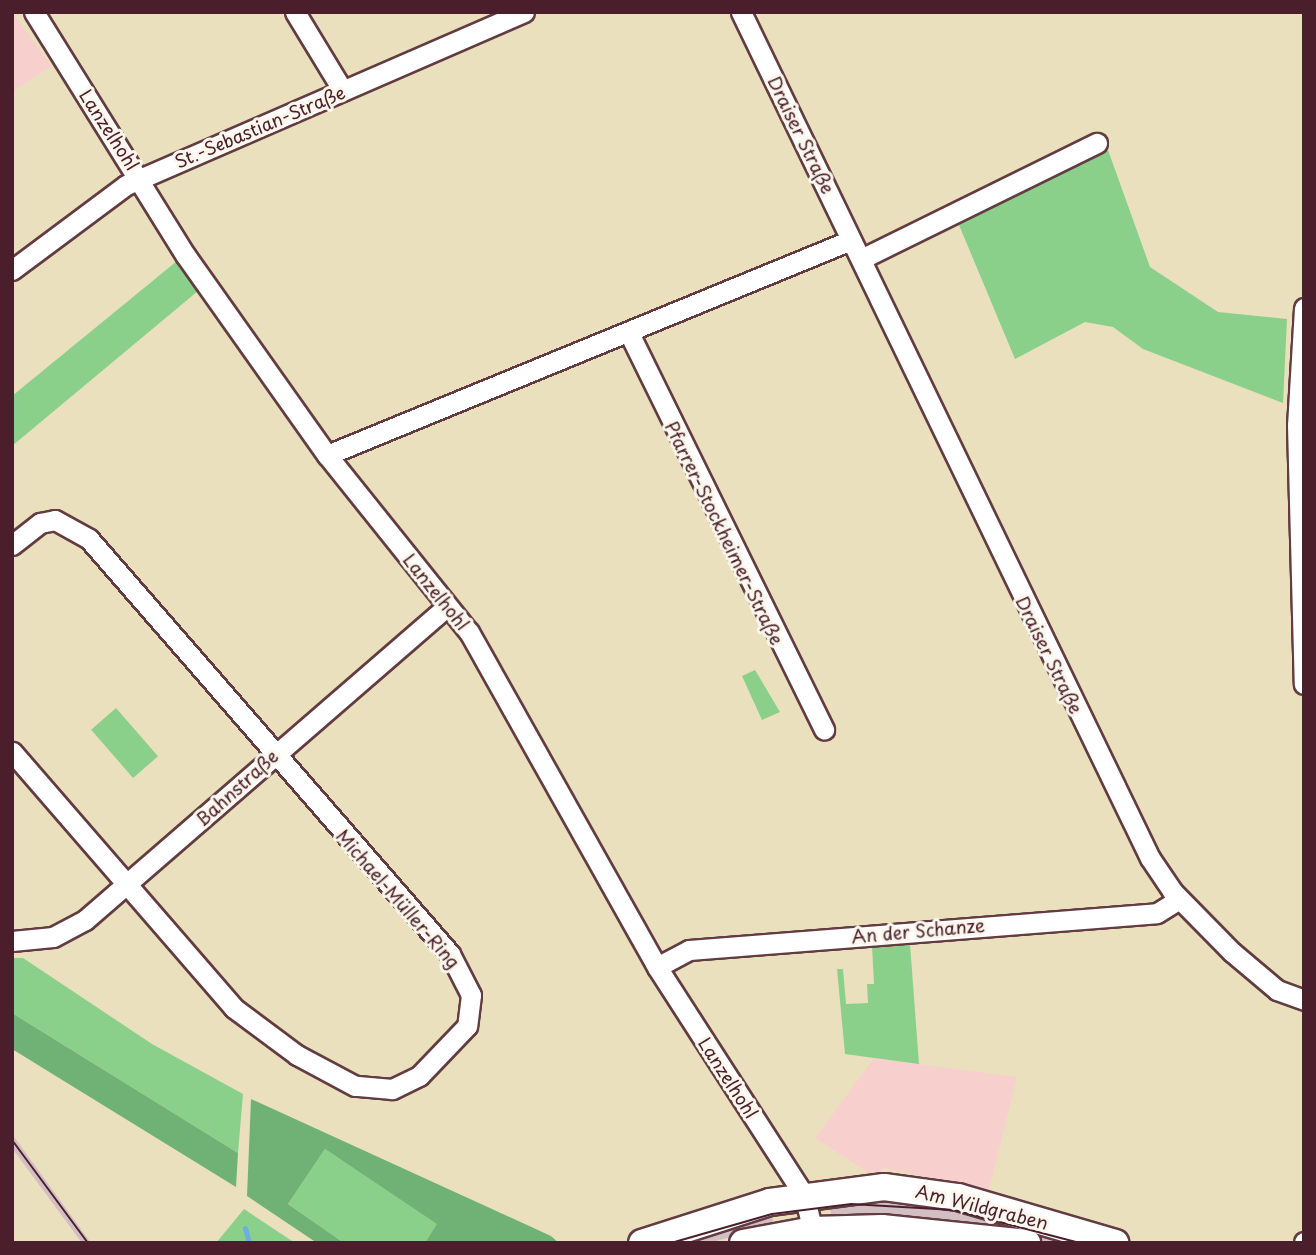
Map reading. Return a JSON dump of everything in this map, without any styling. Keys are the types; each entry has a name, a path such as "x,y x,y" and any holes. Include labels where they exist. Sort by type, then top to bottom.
{"street":[{"name":"Lanzelhohl","path":"34,12 140,178 327,454 447,606 492,670 657,967 804,1195"},
{"path":"295,12 343,92"},
{"name":"Draiser Straße","path":"741,12 1104,768 1179,899 1277,990 1304,1000"},
{"name":"St.-Sebastian-Straße","path":"12,270 140,178 520,13"},
{"path":"861,258 1097,143"},
{"path":"327,454 852,240"},
{"path":"1304,307 1297,425 1304,684"},
{"name":"Pfarrer-Stockheimer-Straße","path":"629,332 824,730"},
{"name":"Michael-Müller-Ring","path":"12,545 40,523 55,520 76,528 465,977 471,995 467,1027 419,1076 392,1090 370,1091 297,1055 234,1008 130,884 12,752"},
{"name":"Bahnstraße","path":"12,941 70,930 130,884 447,606"},
{"name":"An der Schanze","path":"657,967 689,950 1157,913 1179,899"},
{"name":"Am Wildgraben","path":"642,1243 804,1195 921,1190 1115,1243"},
{"path":"804,1195 813,1230"},
{"name":"Am Wildgraben","path":"743,1243 813,1230 953,1231 1027,1243"}],"shaded area":[{"path":"12,12 52,66 12,92"},
{"path":"874,1058 1017,1077 989,1190 883,1168 878,1179 815,1138"},
{"path":"12,1134 91,1243 82,1243 12,1148"},
{"path":"909,1195 1096,1243 1049,1243 937,1223 831,1215 830,1203"},
{"path":"771,1211 774,1226 708,1243 660,1243"}],"green space":[{"path":"1108,150 1150,267 1218,312 1287,319 1283,403 1143,349 1113,327 1085,322 1015,359 959,225"},
{"path":"177,261 198,291 12,446 12,396"},
{"path":"755,670 780,712 762,720 742,676"},
{"path":"116,708 158,756 133,778 91,730"},
{"path":"910,944 919,1064 845,1054 837,969 843,969 846,1004 868,1003 867,984 874,984 872,946"},
{"path":"12,958 23,958 152,1044 243,1094 238,1153 12,1013"},
{"path":"12,1013 238,1153 236,1187 12,1049"},
{"path":"251,1099 551,1236 559,1243 425,1243 437,1224 325,1149 288,1204 344,1243 317,1243 247,1196"},
{"path":"325,1149 438,1224 425,1243 344,1243 288,1204"},
{"path":"244,1209 295,1243 216,1243"}],"waterway":[{"path":"245,1228 249,1243"}],"tram line":[{"path":"12,1140 88,1243"},
{"path":"671,1243 772,1214 851,1204 954,1210 1080,1243"}]}
